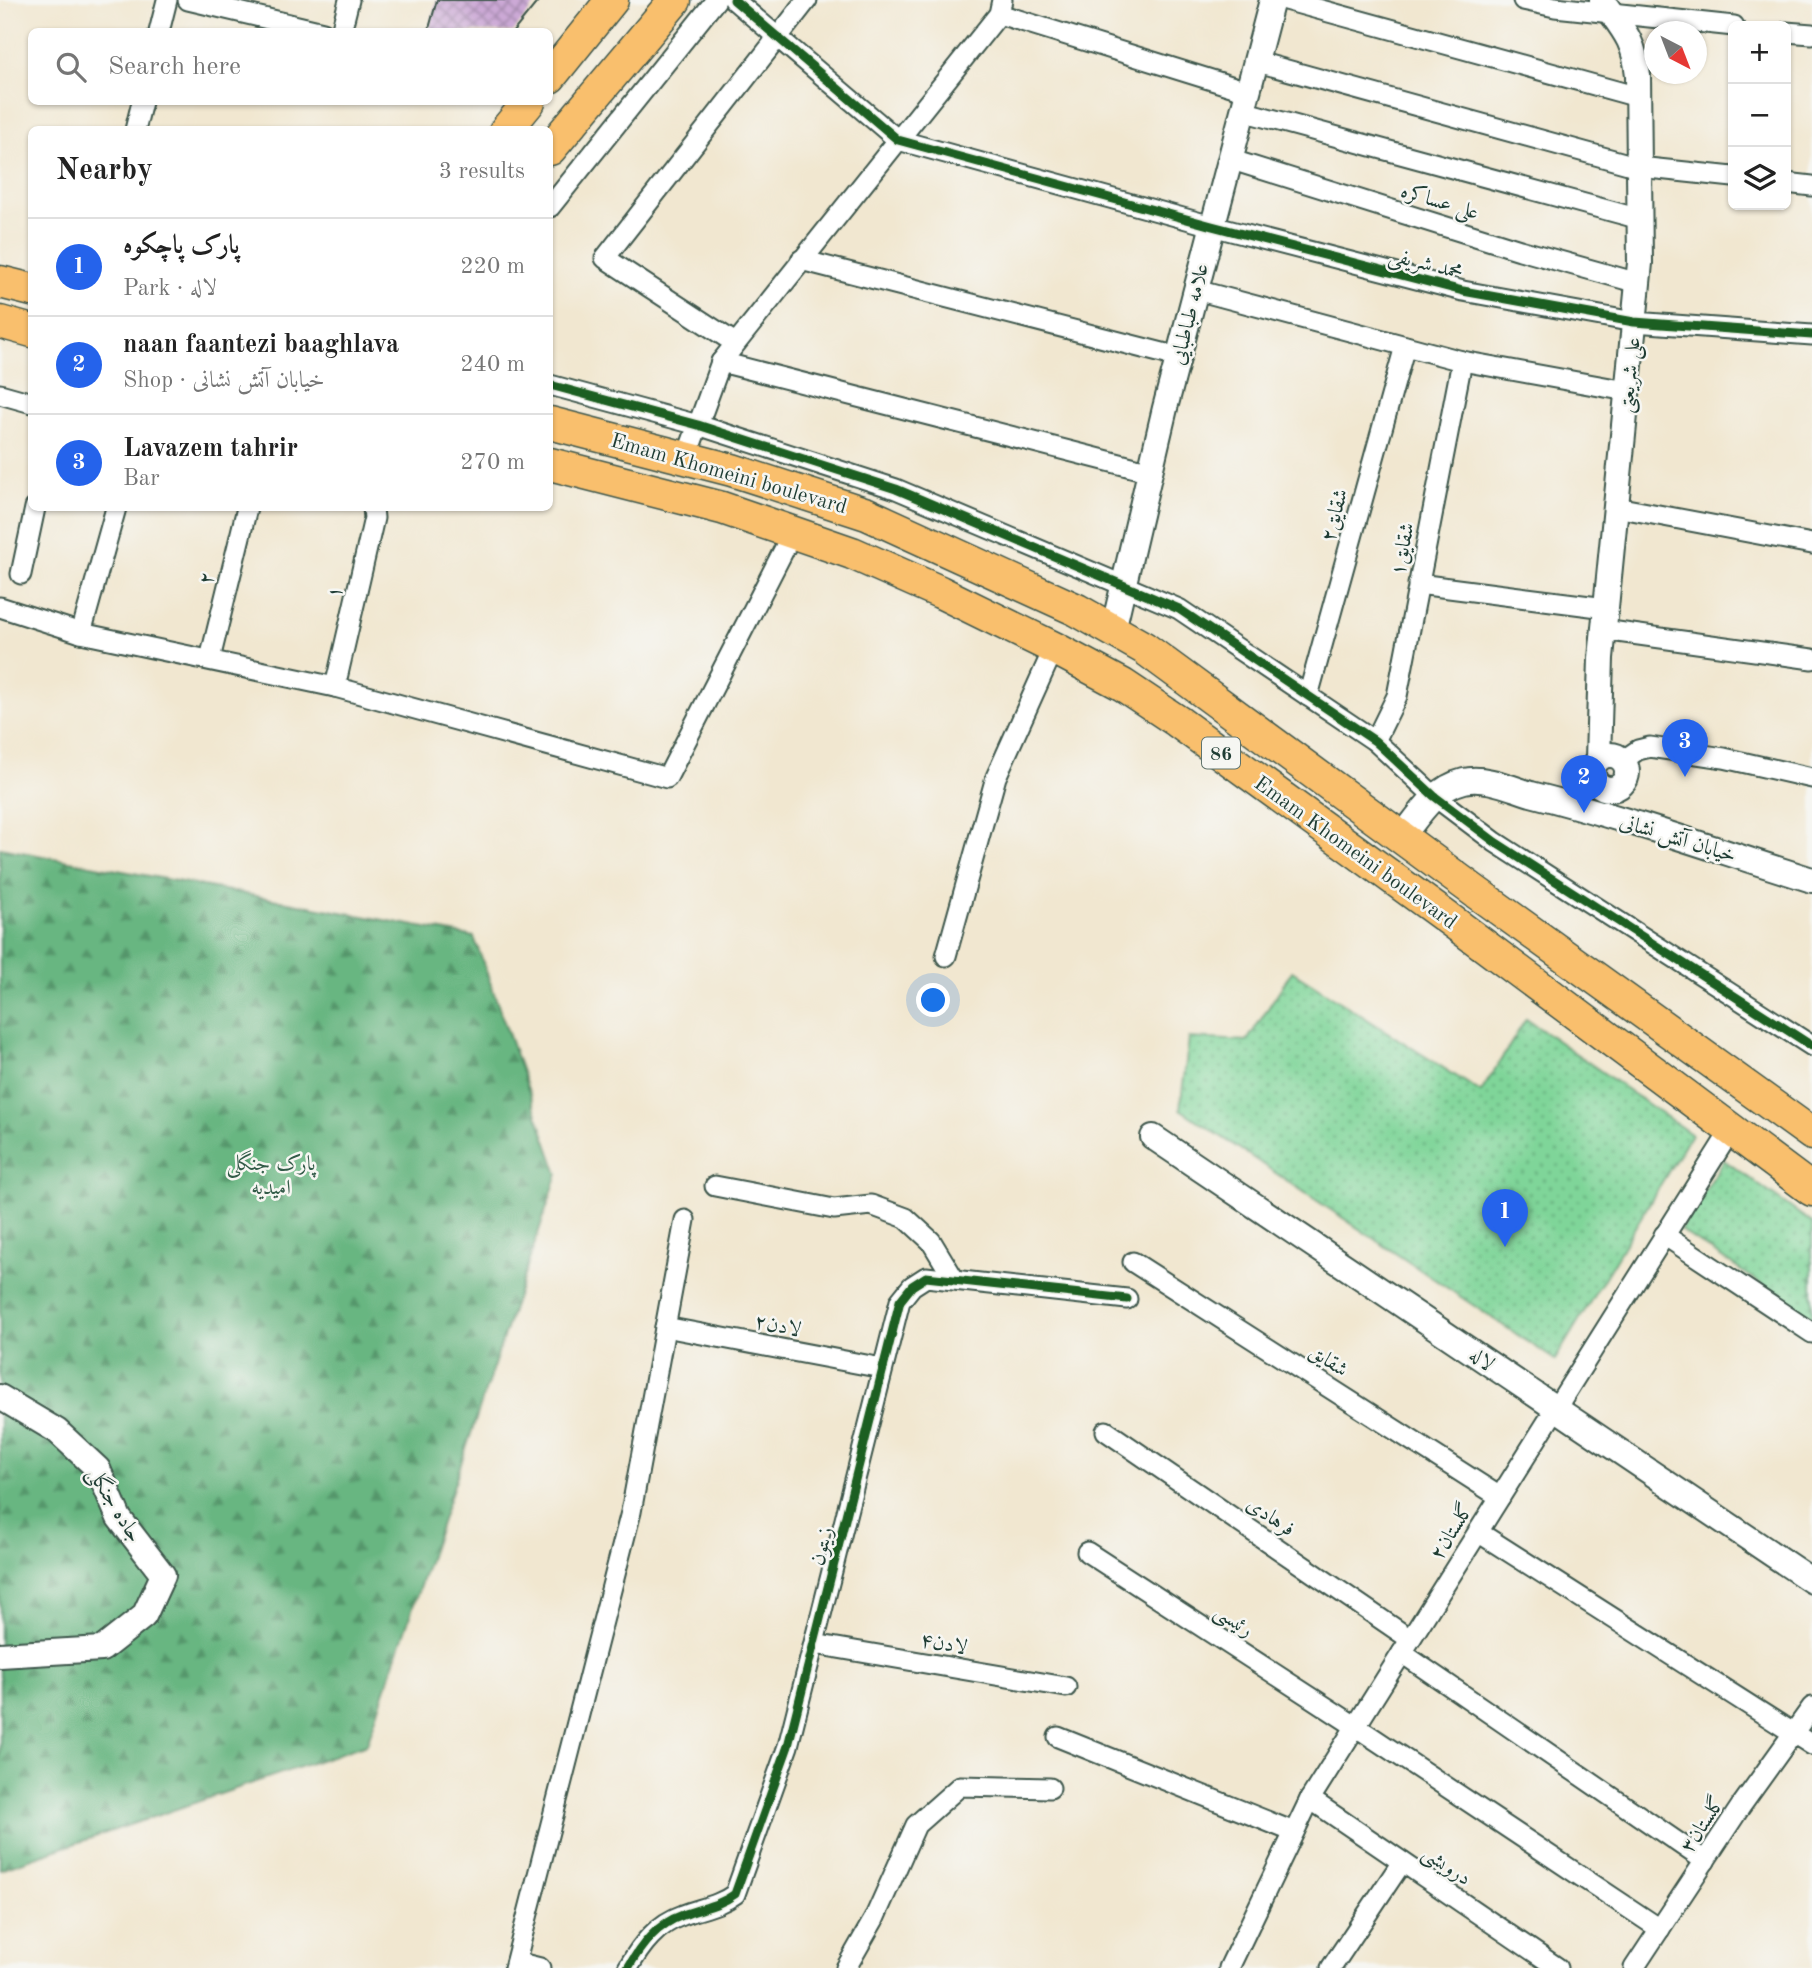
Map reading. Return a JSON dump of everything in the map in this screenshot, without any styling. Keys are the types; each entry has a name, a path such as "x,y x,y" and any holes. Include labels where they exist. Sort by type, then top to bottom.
{"main road":[{"path":"553,72 612,0"},
{"path":"553,145 675,0"},
{"path":"509,126 527,105"},
{"path":"0,282 28,289"},
{"path":"0,322 28,330"},
{"name":"Emam Khomeini boulevard","path":"553,424 732,470 867,514 1077,610 1113,630 1200,687 1812,1134"},
{"name":"Emam Khomeini boulevard","path":"553,465 722,508 852,553 1054,648 1123,685 1166,713 1378,868 1812,1190"},
{"path":"1378,868 1402,837"}],"street":[{"path":"160,28 167,0"},
{"path":"188,0 306,28"},
{"path":"342,28 349,0"},
{"path":"553,203 716,0"},
{"path":"734,0 898,140"},
{"path":"735,343 605,258 807,0"},
{"name":"علامه طباطبایی","path":"1113,630 1178,357 1272,0"},
{"path":"1285,0 1638,97"},
{"path":"1523,0 1606,7 1728,25"},
{"path":"686,458 721,362 1001,7 1244,101 1640,219"},
{"name":"علی شریعتی","path":"1606,7 1630,38 1638,75 1640,219 1638,283 1605,619 1607,772"},
{"path":"1791,32 1812,34"},
{"path":"1254,61 1639,167 1728,176"},
{"path":"136,126 141,105"},
{"name":"محمد شریفی","path":"898,140 1463,291 1634,322 1812,335"},
{"name":"علی عساکره","path":"1229,159 1507,246 1638,283"},
{"path":"1791,184 1812,186"},
{"path":"801,260 1178,357"},
{"path":"1196,290 1462,361 1627,391"},
{"name":"شقایق۲","path":"1308,696 1405,346"},
{"name":"شقایق۱","path":"1374,741 1397,696 1462,361"},
{"path":"721,362 1151,472"},
{"path":"553,386 698,425 896,489 1179,609 1374,741 1434,796 1495,842 1812,1046"},
{"path":"0,394 28,402"},
{"path":"1616,508 1812,544"},
{"path":"21,574 34,511"},
{"path":"81,633 115,511"},
{"name":"۲","path":"210,659 246,511"},
{"name":"۱","path":"335,687 373,511"},
{"path":"0,607 81,633 335,687 667,778 793,532"},
{"path":"1418,584 1812,659"},
{"path":"946,956 996,777 1054,648"},
{"path":"1553,799 1607,772 1638,750 1650,747 1724,758 1812,778"},
{"path":"1607,772 1637,825"},
{"name":"خیابان آتش نشانی","path":"1402,837 1434,796 1464,781 1478,779 1553,799 1812,880"},
{"name":"گلستان۲","path":"1229,1968 1310,1799 1731,1130"},
{"name":"لاله","path":"1153,1137 1812,1581"},
{"path":"715,1186 834,1209 871,1205 906,1218 931,1241 954,1279"},
{"path":"540,1968 515,1965 631,1512 685,1220"},
{"path":"1664,1235 1812,1333"},
{"name":"شقایق","path":"1133,1262 1500,1497"},
{"name":"زیتون","path":"628,1968 640,1946 659,1928 680,1915 723,1903 735,1894 788,1746 900,1301 912,1286 926,1277 1127,1299"},
{"name":"لادن۲","path":"665,1327 882,1368"},
{"name":"جاده جنگلی","path":"0,1396 57,1431 98,1469 119,1518 163,1575 144,1616 102,1649 0,1656"},
{"name":"فرهادی","path":"1106,1431 1705,1861"},
{"path":"1478,1532 1812,1745"},
{"name":"رئیسی","path":"1087,1552 1660,1929"},
{"name":"لادن۴","path":"814,1644 1066,1686"},
{"name":"گلستان۳","path":"1634,1968 1792,1732 1812,1707"},
{"path":"1058,1737 1294,1832"},
{"path":"846,1968 874,1919 916,1825 960,1786 1050,1788"},
{"name":"درویشی","path":"1310,1799 1558,1968"},
{"path":"1331,1968 1402,1862"}],"green space":[{"name":"پارک جنگلی امیدیه","path":"0,848 474,937 558,1174 367,1744 0,1869"},
{"path":"1292,971 1481,1092 1526,1019 1691,1134 1555,1360 1180,1109 1189,1038 1247,1041"},
{"path":"1724,1160 1812,1223 1812,1318 1680,1230"}],"building":[{"path":"437,0 539,0 516,28 429,28"}],"cycle path":[{"path":"734,0 898,140 1463,291 1634,322 1812,335"},
{"path":"553,386 698,425 896,489 1179,609 1375,741 1434,796 1495,842 1812,1046"},
{"path":"628,1968 644,1943 665,1924 735,1894 788,1746 900,1301 912,1286 926,1277 1127,1299"}],"place":[{"name":"Lavazem tahrir","path":"1685,777"},
{"name":"naan faantezi baaghlava","path":"1584,813"},
{"name":"پارک پاچکوه","path":"1505,1247"}]}
